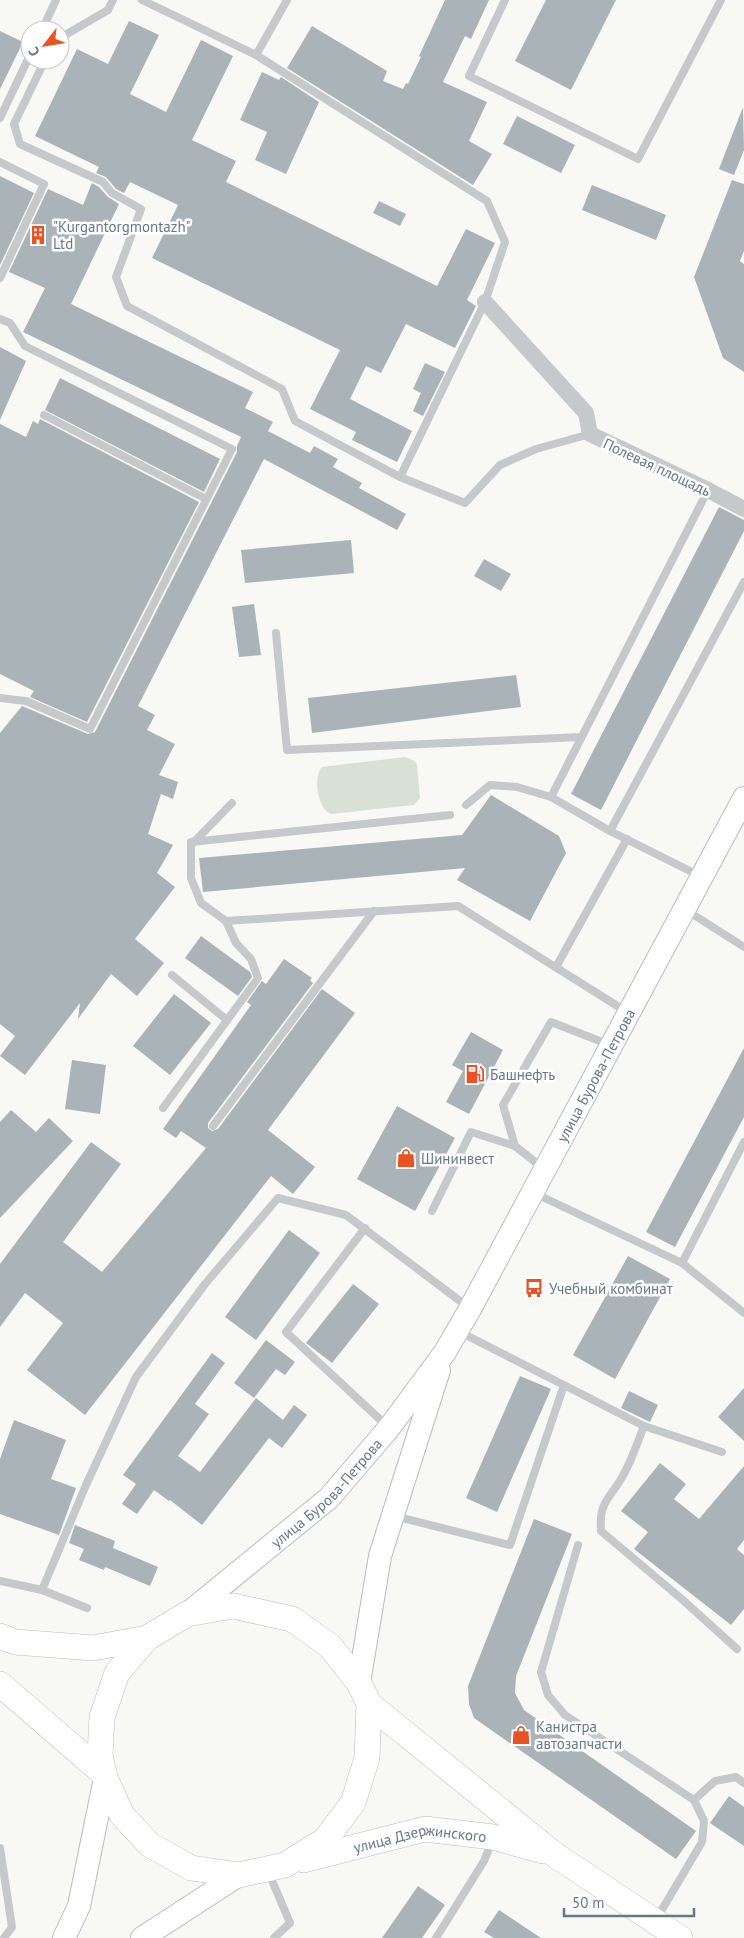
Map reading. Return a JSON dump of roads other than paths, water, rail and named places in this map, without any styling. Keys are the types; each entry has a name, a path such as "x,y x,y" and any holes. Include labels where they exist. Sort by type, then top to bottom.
{"main road":[{"name":"улица Бурова-Петрова","path":"187,1614 329,1498 389,1428 445,1352 744,798"},
{"name":"улица Бурова-Петрова","path":"364,1694 380,1556 445,1352"},
{"name":"улица Дзержинского","path":"187,1614 233,1606 292,1619 330,1646 364,1694 555,1855 680,1938"},
{"path":"187,1614 147,1638 117,1673 102,1717 100,1755 105,1776 122,1815 150,1845 191,1868 239,1875"},
{"path":"0,1636 15,1642 93,1648 147,1638"},
{"path":"0,1684 105,1776"},
{"path":"276,1867 325,1840 353,1803 367,1758 364,1694"},
{"path":"64,1938 79,1906 105,1776"},
{"name":"улица Дзержинского","path":"239,1875 425,1829 493,1837 555,1855"},
{"path":"142,1938 239,1875"}],"street":[{"name":"Полевая площадь","path":"485,302 586,413 590,434 744,509"}],"lane":[{"path":"47,20 56,0"},
{"path":"70,32 108,10 113,0"},
{"path":"142,0 256,55 487,201 504,242 485,302 400,478"},
{"path":"256,55 287,0"},
{"path":"505,0 469,76 638,159 721,0"},
{"path":"0,118 23,70"},
{"path":"40,70 14,124 20,144 103,182 112,193 141,209 116,277 127,306 282,389 295,421 400,478 465,503 500,466 536,449 590,434"},
{"path":"0,162 44,184 0,278"},
{"path":"0,319 10,323 25,346 232,450 90,729 26,701 0,698"},
{"path":"44,416 206,500"},
{"path":"551,797 708,490"},
{"path":"610,831 744,582"},
{"path":"276,633 287,750 581,736"},
{"path":"466,805 490,785 517,787 551,797 610,831 701,877"},
{"path":"162,1108 258,978 251,959 236,943 226,921 201,904 191,878 190,842 194,842 232,803"},
{"path":"194,842 450,815"},
{"path":"556,967 627,839"},
{"path":"226,921 458,906 629,1013"},
{"path":"684,909 744,947"},
{"path":"214,1126 374,911"},
{"path":"172,975 227,1020"},
{"path":"515,1146 503,1105 551,1022 611,1045"},
{"path":"432,1211 471,1132 515,1146 544,1170"},
{"path":"682,1263 744,1142"},
{"path":"532,1192 682,1263 744,1313"},
{"path":"42,1590 86,1485 136,1377 205,1284 278,1198 346,1215 470,1308"},
{"path":"365,1228 286,1332 389,1428"},
{"path":"458,1331 644,1426 722,1452"},
{"path":"392,1515 510,1545 564,1385"},
{"path":"644,1426 622,1479 605,1501 600,1516 601,1531 737,1649"},
{"path":"578,1545 541,1672 548,1695 565,1715 694,1800 704,1820 702,1842 656,1921"},
{"path":"0,1581 42,1590 87,1608"},
{"path":"694,1800 714,1781 736,1778 744,1783"},
{"path":"436,1938 484,1860 493,1837"},
{"path":"0,1848 12,1927 4,1938"},
{"path":"274,1938 290,1923 276,1867"}],"place":[{"name":"\"Kurgantorgmontazh\" Ltd","path":"38,235"},
{"name":"Башнефть","path":"475,1074"},
{"name":"Шининвест","path":"406,1158"},
{"name":"Учебный комбинат","path":"534,1288"},
{"name":"Канистра автозапчасти","path":"521,1735"}]}
